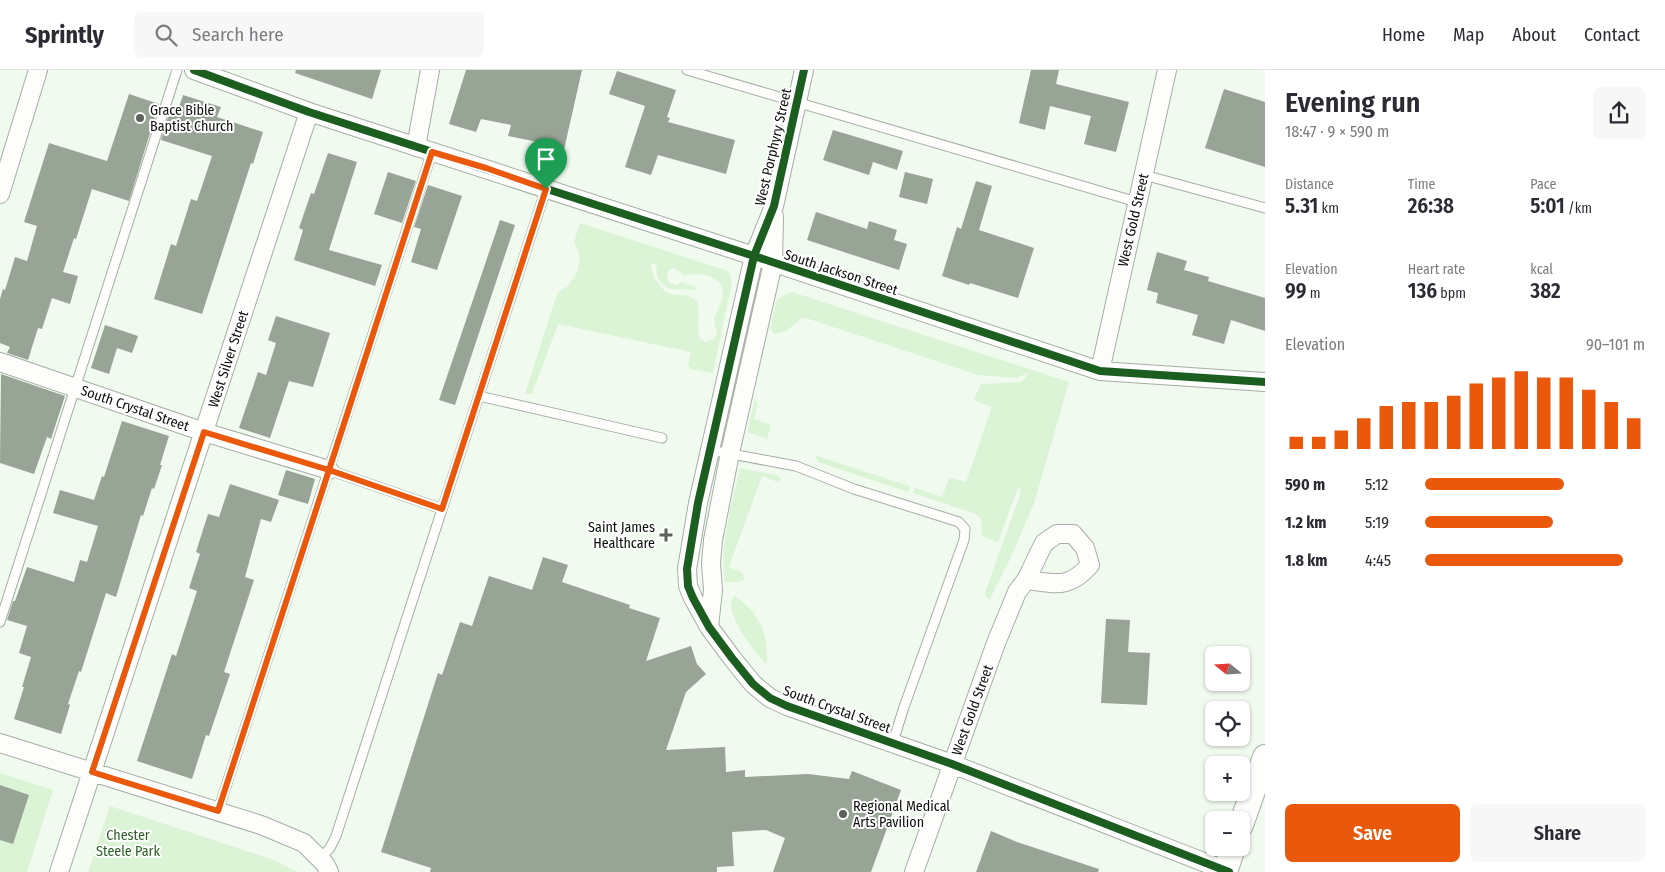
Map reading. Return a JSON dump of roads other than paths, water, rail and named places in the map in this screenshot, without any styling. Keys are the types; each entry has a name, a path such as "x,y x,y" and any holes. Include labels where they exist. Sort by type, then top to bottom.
{"street":[{"path":"0,194 38,70"},
{"path":"194,70 309,112 424,150 430,70"},
{"name":"West Porphyry Street","path":"754,256 774,206 804,70"},
{"name":"West Gold Street","path":"1100,371 1168,70"},
{"name":"West Silver Street","path":"59,872 309,112"},
{"name":"South Jackson Street","path":"424,150 486,168 1100,371 1265,382"},
{"name":"West Porphyry Street","path":"773,263 774,206"},
{"name":"South Crystal Street","path":"754,256 698,503 686,569 688,586 709,627 753,684 770,698 787,706 952,764 1226,871"},
{"path":"709,627 713,590 713,540 730,453 773,263"},
{"name":"South Crystal Street","path":"0,362 204,432 329,470"},
{"name":"West Gold Street","path":"914,872 996,643 1017,592 1026,580"},
{"path":"0,743 261,825 304,843 325,866"},
{"path":"1246,811 1265,757"},
{"path":"1226,871 1231,856"}],"lane":[{"path":"0,622 177,70"},
{"path":"686,70 1138,202"},
{"path":"218,811 329,470 424,150"},
{"path":"1144,175 1265,208"},
{"path":"325,866 546,189"},
{"path":"479,396 662,438"},
{"path":"710,450 796,466 854,489 959,522 965,529 964,540 893,742"},
{"path":"329,470 442,509"}],"place":[{"name":"Grace Bible Baptist Church","path":"140,118"},
{"name":"Saint James Healthcare","path":"666,535"},
{"name":"Regional Medical Arts Pavilion","path":"843,814"}],"park label":[{"name":"Chester Steele Park","path":"128,844"}]}
